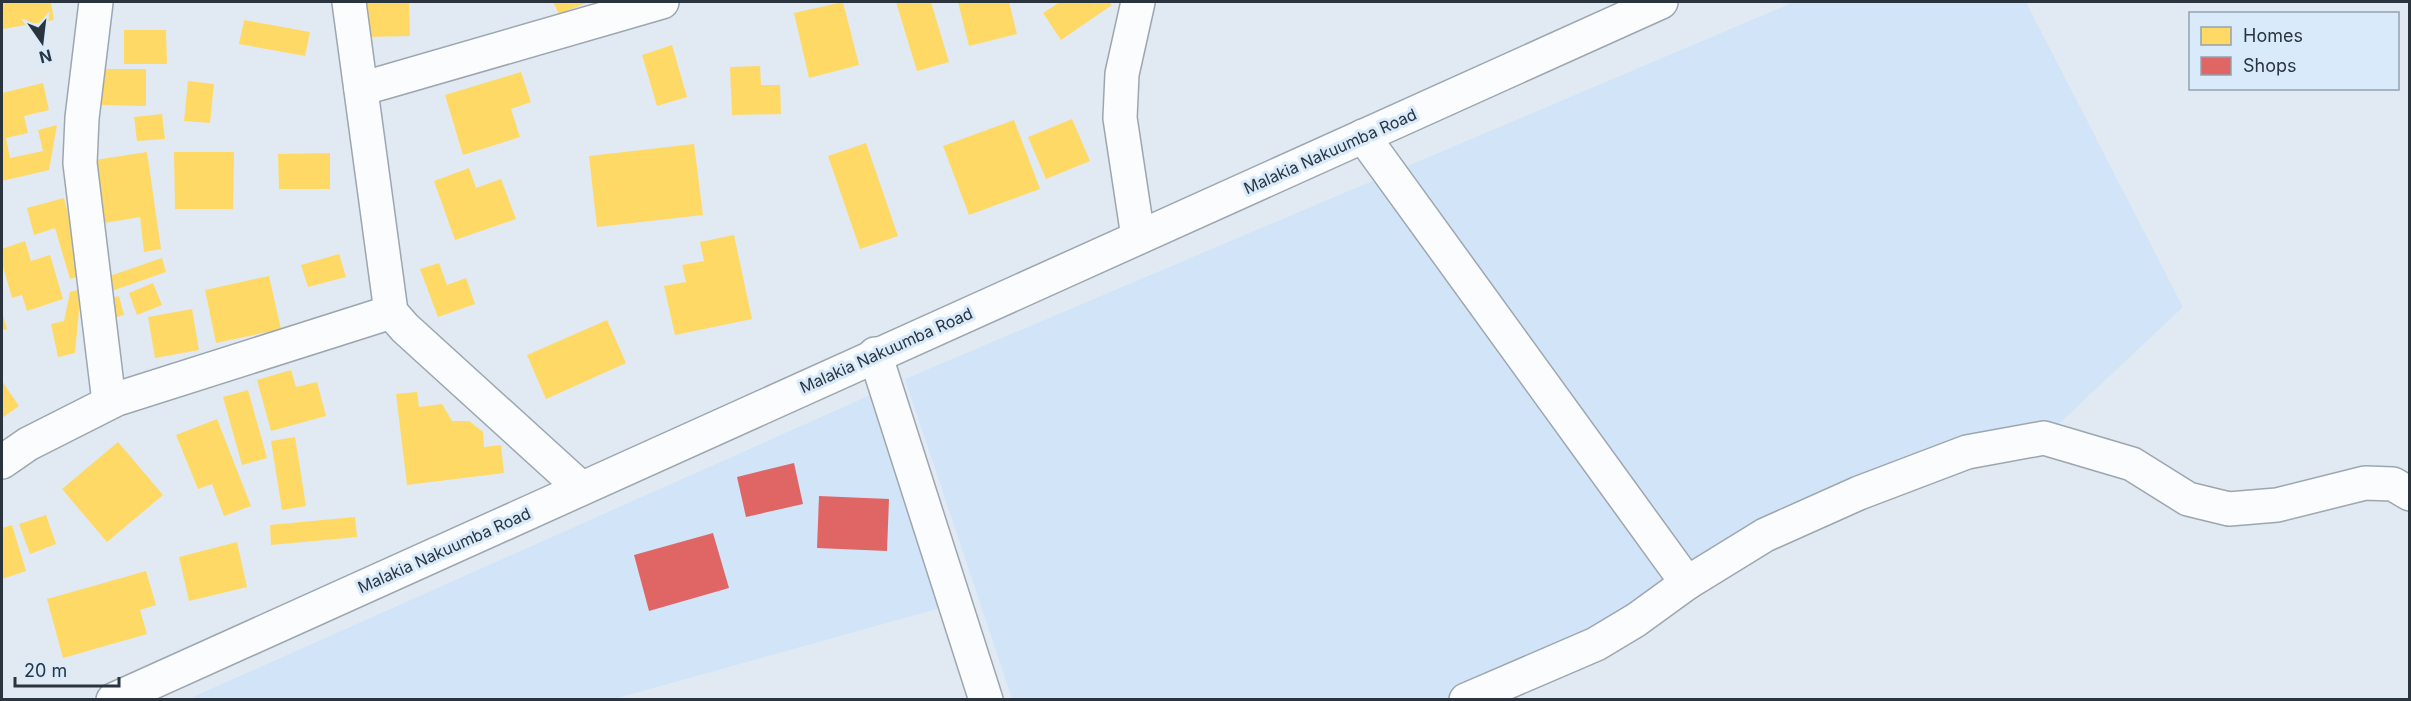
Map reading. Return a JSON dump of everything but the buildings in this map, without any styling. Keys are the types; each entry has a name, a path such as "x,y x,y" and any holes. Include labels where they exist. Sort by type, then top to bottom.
{"main road":[{"path":"96,2 82,118 80,163 110,402"},
{"path":"349,2 391,312 405,328 581,488"},
{"path":"361,88 662,2"},
{"path":"1138,2 1122,74 1120,118 1138,237"},
{"name":"Malakia Nakuumba Road","path":"113,699 1660,2"},
{"path":"1363,136 1687,583"},
{"path":"2,462 28,444 110,402 391,312"},
{"path":"875,354 986,699"},
{"path":"1466,699 1596,644 1636,620 1687,583 1765,535 1859,493 1967,452 2044,438 2132,464 2188,499 2229,509 2277,505 2365,483 2393,483 2409,494"}],"shaded area":[{"path":"1794,2 2026,2 2183,307 2044,438 1967,452 1466,699 1012,699 905,379"},
{"path":"886,388 955,604 614,699 186,700"}]}
